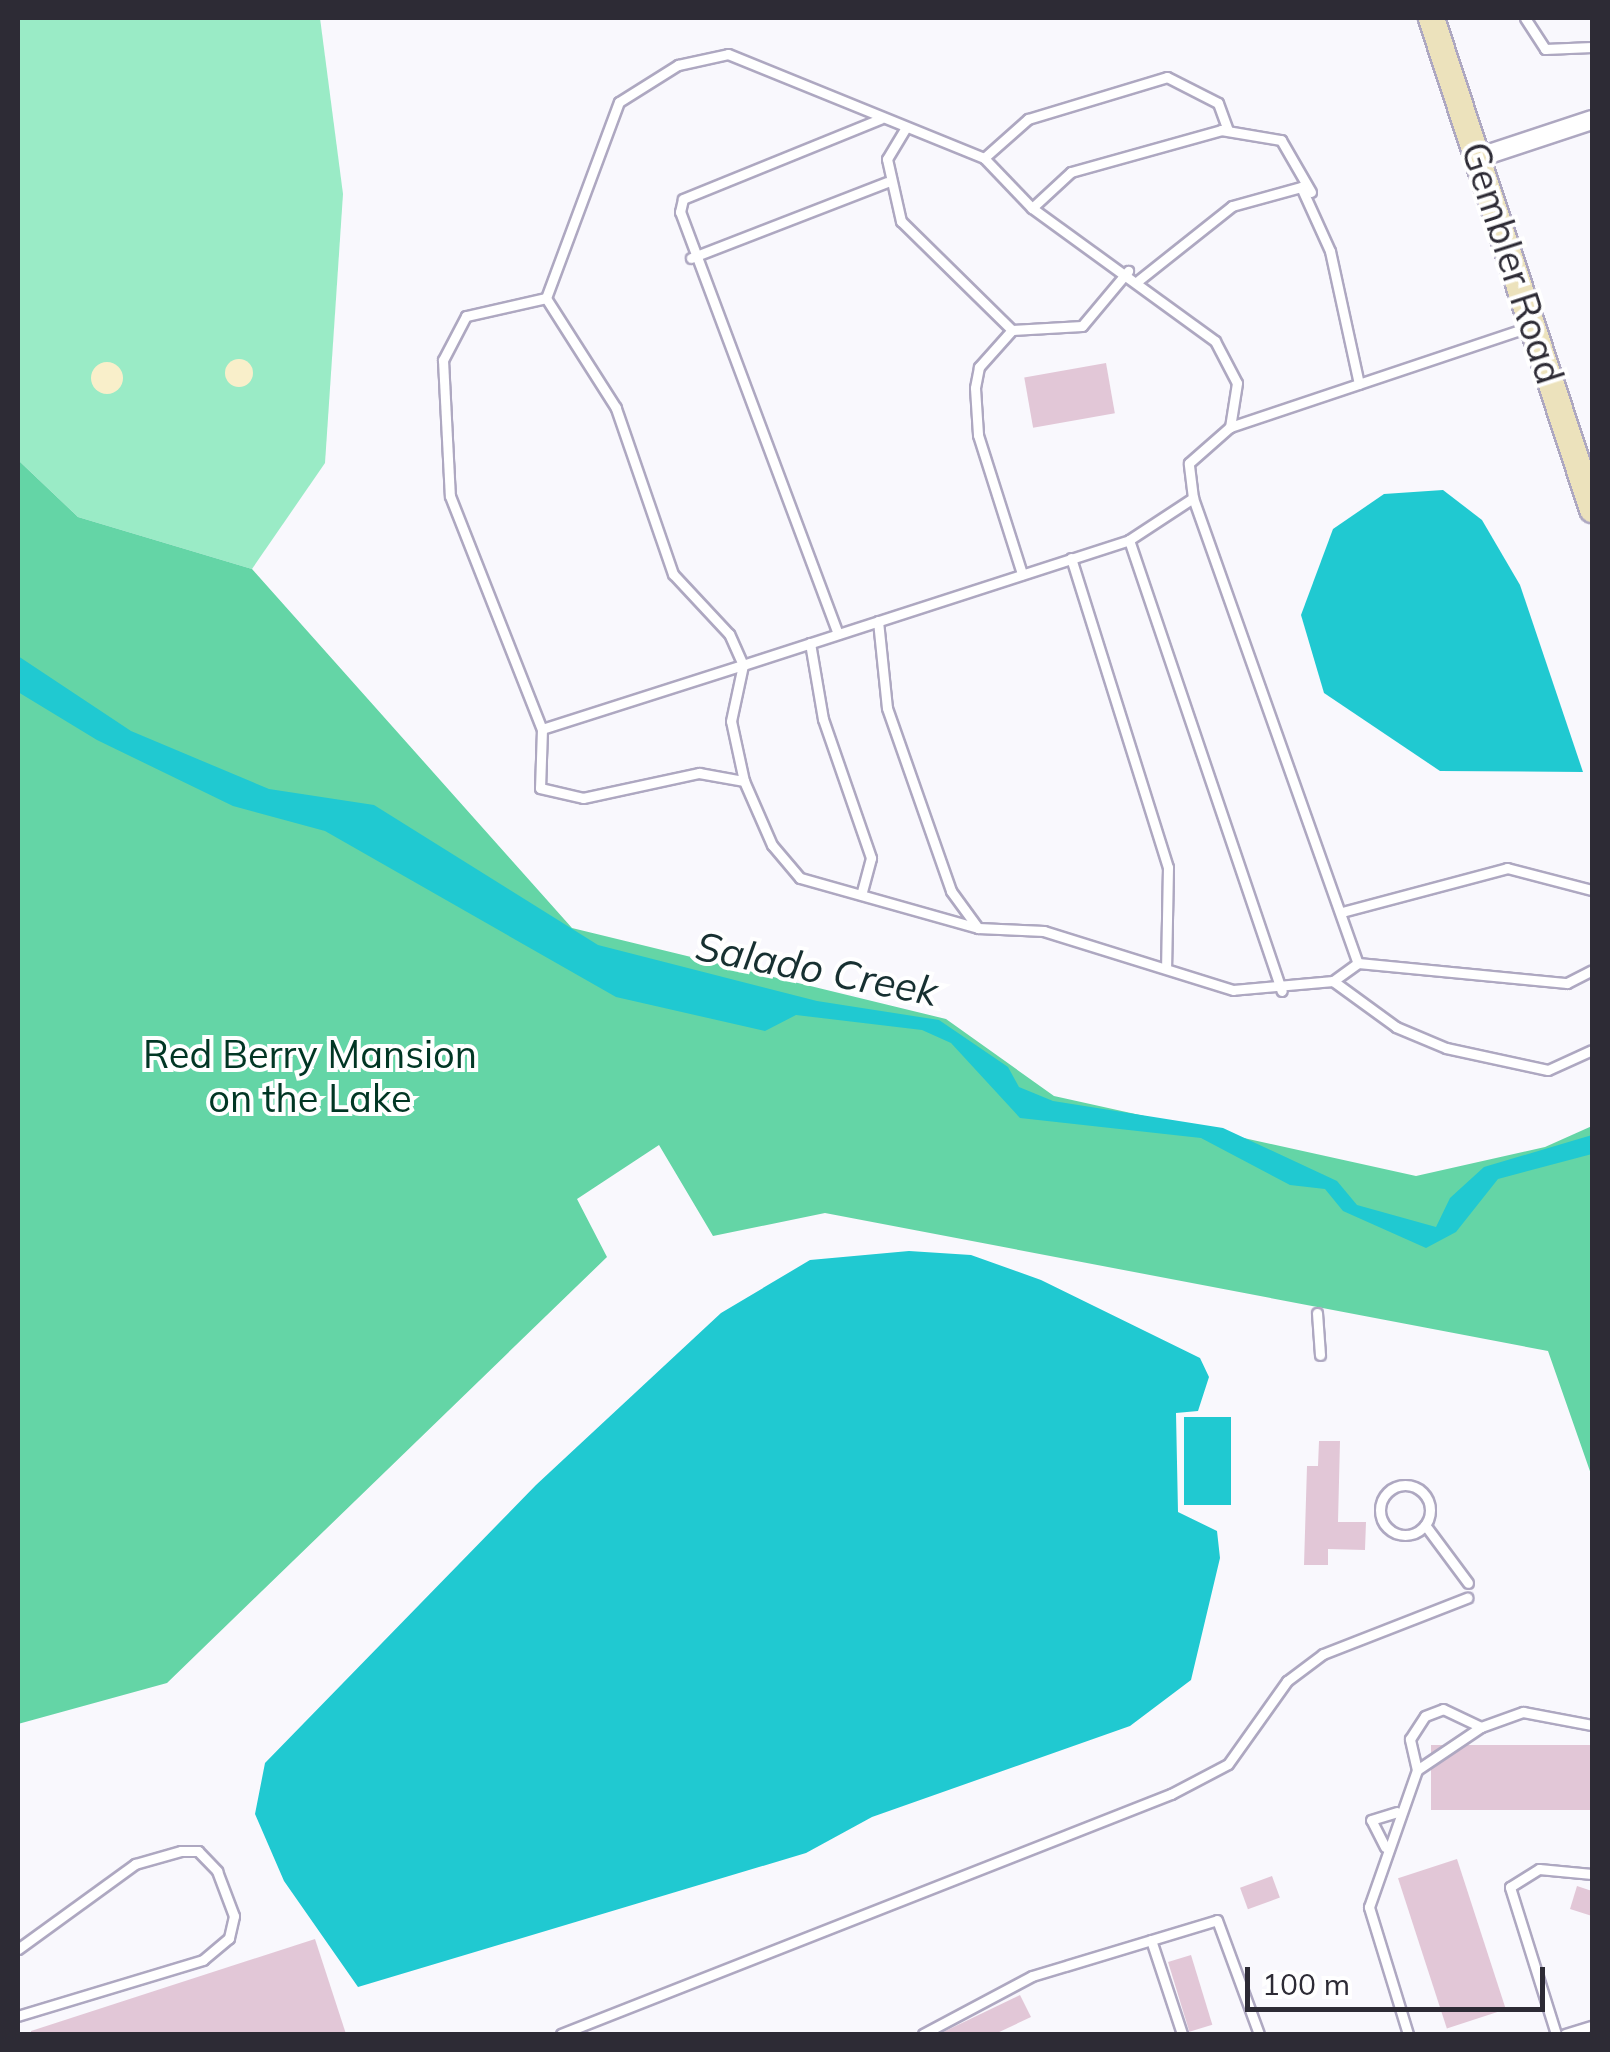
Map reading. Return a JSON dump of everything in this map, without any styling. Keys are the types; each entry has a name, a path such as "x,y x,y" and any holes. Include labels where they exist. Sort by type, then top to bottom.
{"main road":[{"name":"Gembler Road","path":"1431,18 1592,509"}],"street":[{"path":"1477,158 1592,120"}],"lane":[{"path":"1525,18 1545,49 1592,47"},
{"path":"546,298 619,102 678,64 728,54 880,119 984,158 1032,208 1128,271 1214,341 1237,382 1230,427"},
{"path":"984,158 1028,119 1168,77 1218,103 1228,130"},
{"path":"838,634 690,258 683,199 880,119"},
{"path":"905,128 887,159 887,182 901,221 1012,330"},
{"path":"1032,208 1071,172 1228,130 1281,140 1313,197 1358,384"},
{"path":"690,258 887,182"},
{"path":"1139,280 1232,206 1301,186 1313,197"},
{"path":"1022,574 978,434 978,368 1012,330 1082,326 1128,271"},
{"path":"546,298 616,408 674,574 729,634 744,665 731,721 744,782 772,845 800,878 978,928 1044,931 1234,990 1282,991 1334,981 1358,963 1580,981 1592,988"},
{"path":"546,298 466,316 442,360 450,496 542,729 540,788 551,794 583,798 699,773 744,782"},
{"path":"1358,963 1193,498 1189,462 1230,427 1533,325"},
{"path":"542,729 1129,540 1193,498"},
{"path":"1129,540 1282,991"},
{"path":"1071,558 1168,867 1166,968"},
{"path":"878,621 887,708 952,891 978,928"},
{"path":"810,643 824,719 872,858 861,896"},
{"path":"1342,912 1507,868 1592,890"},
{"path":"1580,981 1592,970"},
{"path":"1334,981 1396,1027 1446,1048 1548,1070 1592,1050"},
{"path":"1317,1313 1320,1355"},
{"path":"1425,1525 1404,1535 1388,1529 1379,1507 1386,1491 1418,1488 1429,1502 1425,1525 1468,1584"},
{"path":"561,2034 1171,1794 1228,1764 1287,1681 1323,1654 1466,1598"},
{"path":"1418,1770 1410,1740 1425,1716 1443,1708 1481,1727"},
{"path":"1408,2034 1370,1907 1397,1812 1418,1770 1481,1727 1541,1712 1592,1724"},
{"path":"1385,1847 1371,1820 1397,1812"},
{"path":"18,1950 134,1864 181,1852 198,1851 217,1871 234,1916 230,1938 203,1960 18,2016"},
{"path":"1556,2034 1510,1887 1538,1869 1592,1874"},
{"path":"923,2034 1032,1976 1217,1920 1259,2034"},
{"path":"1151,1940 1182,2034"},
{"path":"1565,2034 1592,2026"}],"green space":[{"path":"18,18 320,18 343,194 325,463 252,569 78,517 18,460"},
{"name":"Red Berry Mansion on the Lake","path":"18,460 78,517 252,569 572,928 946,1019 1054,1096 1416,1176 1545,1147 1592,1126 1592,1477 1548,1351 825,1213 713,1236 659,1145 577,1199 607,1257 167,1683 18,1724"}],"sand":[{"path":"239,359 249,363 253,373 249,383 239,387 229,383 225,373 229,363"},
{"path":"107,362 119,366 123,378 119,390 107,394 95,390 91,378 95,366"}],"water":[{"path":"1443,490 1482,520 1520,585 1583,772 1440,771 1324,693 1301,615 1333,529 1384,494"},
{"path":"18,656 131,731 269,789 374,805 598,945 817,1001 939,1020 1008,1067 1019,1087 1053,1101 1223,1128 1337,1181 1357,1205 1436,1227 1450,1198 1484,1167 1592,1135 1592,1154 1498,1179 1456,1232 1426,1248 1343,1211 1325,1189 1290,1185 1201,1138 1020,1118 951,1043 922,1030 796,1015 765,1031 616,997 325,831 233,806 97,740 18,692"},
{"path":"909,1251 971,1255 1041,1280 1200,1358 1209,1377 1198,1411 1176,1413 1178,1512 1217,1531 1220,1558 1191,1680 1130,1726 872,1817 806,1853 358,1987 284,1881 255,1814 265,1763 536,1485 721,1313 810,1260"},
{"path":"1184,1417 1231,1417 1231,1505 1184,1505"}],"building":[{"path":"1106,363 1115,413 1033,428 1024,377"},
{"path":"1319,1441 1340,1441 1338,1522 1366,1522 1365,1550 1328,1549 1328,1565 1304,1565 1307,1466 1318,1466"},
{"path":"1431,1745 1592,1745 1592,1810 1431,1810"},
{"path":"1457,1859 1506,2009 1447,2028 1398,1878"},
{"path":"1272,1876 1280,1898 1248,1909 1240,1888"},
{"path":"1577,1886 1592,1891 1592,1916 1570,1909"},
{"path":"315,1939 346,2034 31,2034 31,2031"},
{"path":"1191,1955 1212,2025 1189,2032 1168,1962"},
{"path":"1020,1995 1031,2017 995,2034 939,2034"}],"water label":[{"name":"Salado Creek","path":"817,968"}]}
